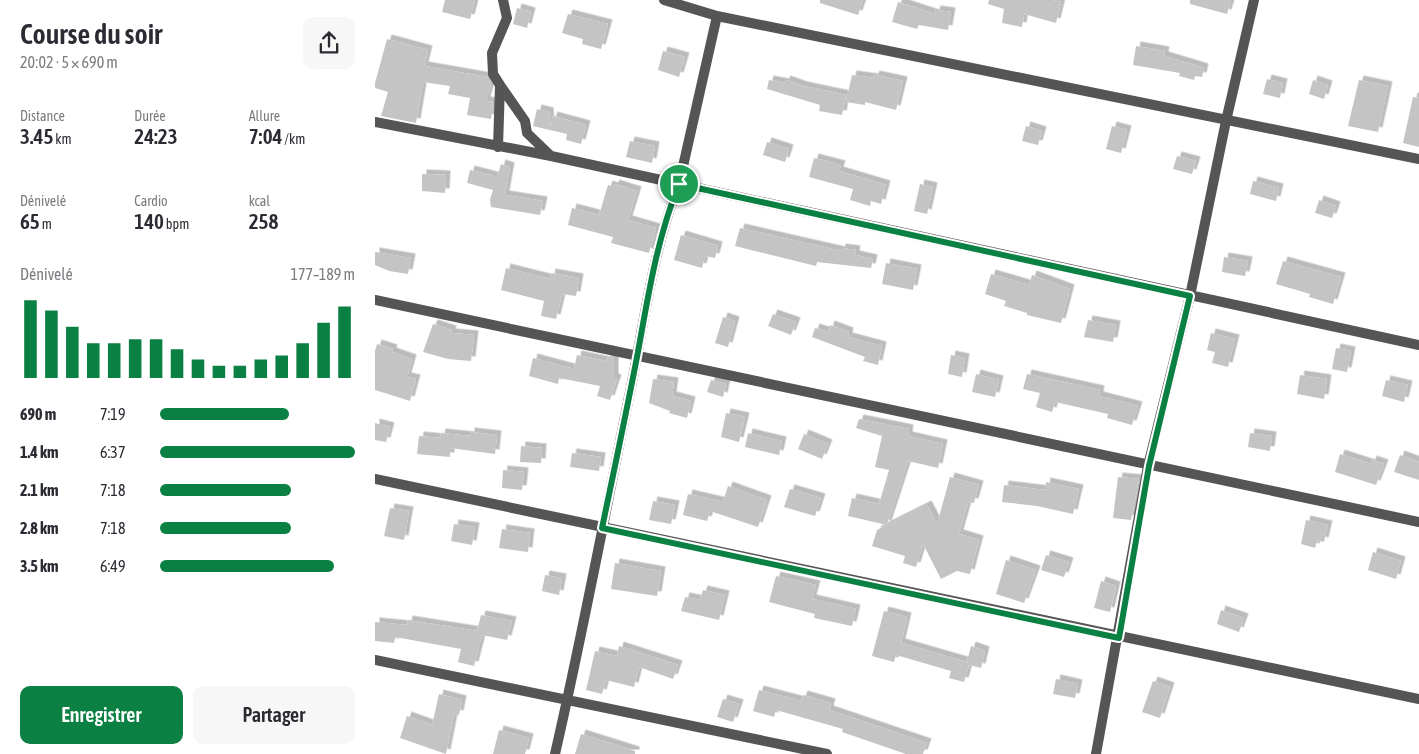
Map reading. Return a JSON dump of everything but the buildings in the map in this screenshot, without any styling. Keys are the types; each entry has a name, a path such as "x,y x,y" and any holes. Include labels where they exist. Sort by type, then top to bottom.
{"street":[{"path":"503,0 507,18 492,53 493,74 525,121 527,133 551,156"},
{"path":"664,0 717,16 1419,159"},
{"path":"1096,754 1119,638 1149,466 1190,296 1226,121 1254,0"},
{"path":"555,754 637,356 649,284 669,207 679,184 717,16"},
{"path":"497,147 500,85"},
{"path":"375,122 551,156 1419,346"},
{"path":"375,300 1419,522"},
{"path":"375,479 1419,700"},
{"path":"375,660 827,754"}],"route":[{"path":"679,184 1190,296 1149,466 1119,638 602,528 637,356 649,284 669,207 679,184"}]}
